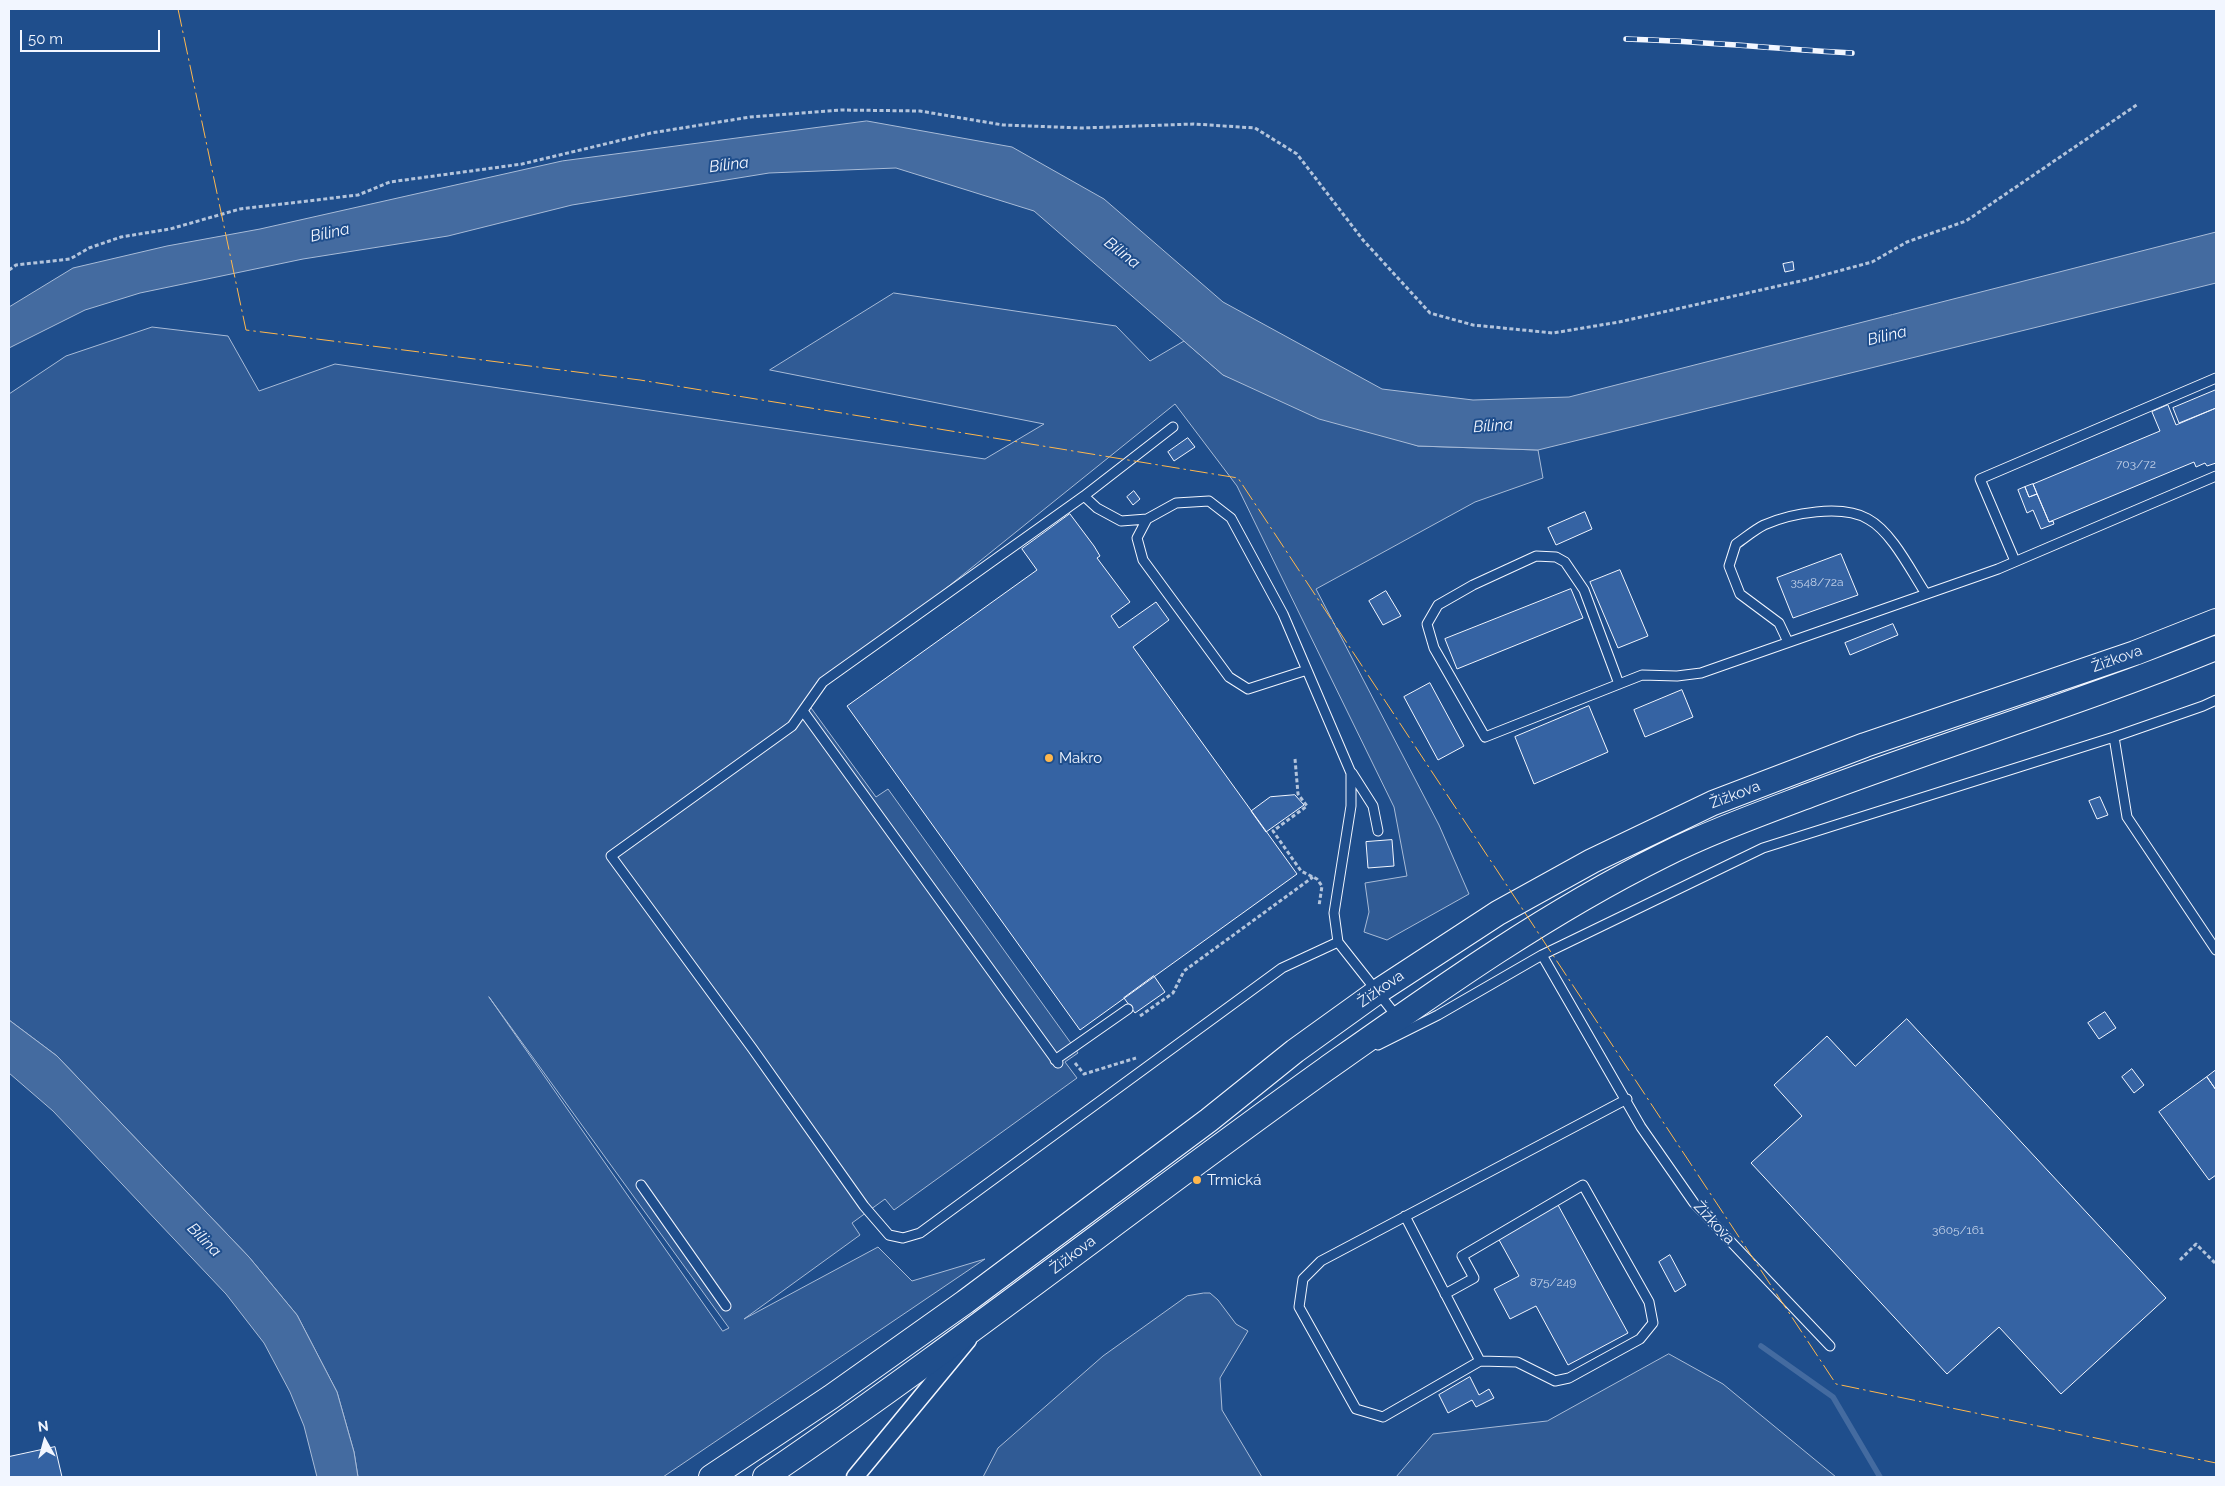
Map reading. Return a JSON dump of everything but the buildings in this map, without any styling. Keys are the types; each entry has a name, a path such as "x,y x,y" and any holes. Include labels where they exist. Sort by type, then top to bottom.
{"main road":[{"name":"Žižkova","path":"711,1477 831,1397 965,1302 1209,1120 1295,1051 1377,992 1498,913 1608,852 1713,803 1865,745 2135,653 2216,621"},
{"name":"Žižkova","path":"765,1477 845,1423 1313,1078 1398,1018 1524,934 1661,856 1721,829 1873,771 2135,681 2216,648"}],"street":[{"name":"Žižkova","path":"855,1477 978,1326"}],"lane":[{"path":"2015,561 1980,479 2216,378"},
{"path":"1173,427 1084,496 823,682 792,726 611,856 752,1048 858,1198 889,1235 903,1238 920,1233 1282,968 1338,942"},
{"path":"1619,684 1584,590 1565,562 1556,557 1536,556 1473,585 1438,605 1428,624 1434,648 1484,737 1642,675 1677,676 1701,673 1926,594 2015,561 2216,476"},
{"path":"1084,496 1097,508 1121,521 1147,519 1176,502 1209,501 1231,518 1283,614 1352,773 1373,806 1378,831"},
{"path":"1788,642 1779,623 1740,594 1729,566 1736,544 1764,525 1800,515 1837,510 1868,519 1894,543 1926,594"},
{"path":"1147,519 1137,538 1143,560 1229,677 1248,689 1307,670"},
{"name":"Žižkova","path":"1313,1078 1438,1015 1542,955 1763,848 2114,737 2216,700"},
{"path":"803,711 1057,1062 1128,1009"},
{"path":"2114,737 2127,817 2216,950"},
{"path":"1352,773 1351,806 1334,913 1338,942 1398,1018"},
{"name":"Žižkova","path":"1542,955 1589,1039 1627,1099 1641,1127 1694,1204 1830,1346"},
{"path":"1446,1294 1474,1278 1462,1256 1583,1185 1649,1302 1652,1323 1640,1339 1569,1378 1555,1381 1517,1362 1480,1361 1383,1417 1356,1409 1299,1307 1303,1279 1321,1261 1627,1099"},
{"path":"642,1185 726,1306"},
{"path":"1405,1216 1480,1361"}],"path":[{"path":"9,270 16,265 70,259 89,248 121,237 170,229 240,209 358,194 390,182 522,164 651,133 750,118 841,110 920,111 1003,125 1082,128 1194,124 1255,128 1297,154 1363,240 1430,313 1473,325 1552,333 1638,318 1805,280 1872,262 1907,242 1966,221 2138,104"},
{"path":"1295,758 1298,794 1307,806 1273,831 1301,871 1313,877 1322,886 1319,912"},
{"path":"1135,1020 1173,993 1184,971 1313,877"},
{"path":"1082,1057 1074,1062 1084,1074 1138,1057"},
{"path":"2180,1260 2196,1244 2216,1264"}],"shaded area":[{"path":"894,293 1116,326 1150,361 1184,341 1223,375 1418,446 1538,450 1543,478 1475,502 1316,589 1439,825 1469,894 1387,940 1364,932 1369,912 1365,883 1407,876 1394,807 1237,486 1175,404 806,701 876,797 888,789 1078,1053 1065,1062 1077,1078 894,1210 885,1199 852,1223 860,1235 744,1319 878,1247 912,1281 985,1259 663,1477 358,1477 354,1452 337,1392 297,1315 249,1257 57,1056 9,1020 9,394 66,356 152,327 228,336 259,391 335,364 985,459 1044,424 770,370","holes":["489,997 729,1328 723,1331"]},
{"path":"1210,1293 1218,1300 1236,1324 1248,1331 1220,1378 1222,1410 1262,1477 983,1477 998,1448 1103,1356 1187,1296"},
{"path":"1669,1354 1723,1384 1836,1477 1396,1477 1433,1434 1547,1421"}],"water":[{"name":"Bílina","path":"867,121 1012,147 1104,199 1223,302 1382,389 1473,400 1569,397 2216,232 2216,283 1538,450 1418,446 1319,419 1223,375 1034,211 896,168 769,173 572,205 448,236 303,259 140,293 85,310 9,348 9,307 73,268 167,246 260,229 562,161"},
{"name":"Bílina","path":"9,1020 57,1056 249,1257 297,1315 337,1392 354,1452 358,1477 317,1477 304,1426 290,1392 264,1343 226,1294 53,1111 9,1073"}],"waterway":[{"path":"1761,1346 1833,1397 1880,1477"}],"railway":[{"path":"1626,39 1683,41 1852,53"}],"power":[{"path":"178,9 246,330 640,380 1238,478 1836,1384 2216,1463"}],"place":[{"name":"Makro","path":"1049,758"},
{"name":"Trmická","path":"1197,1180"}]}
